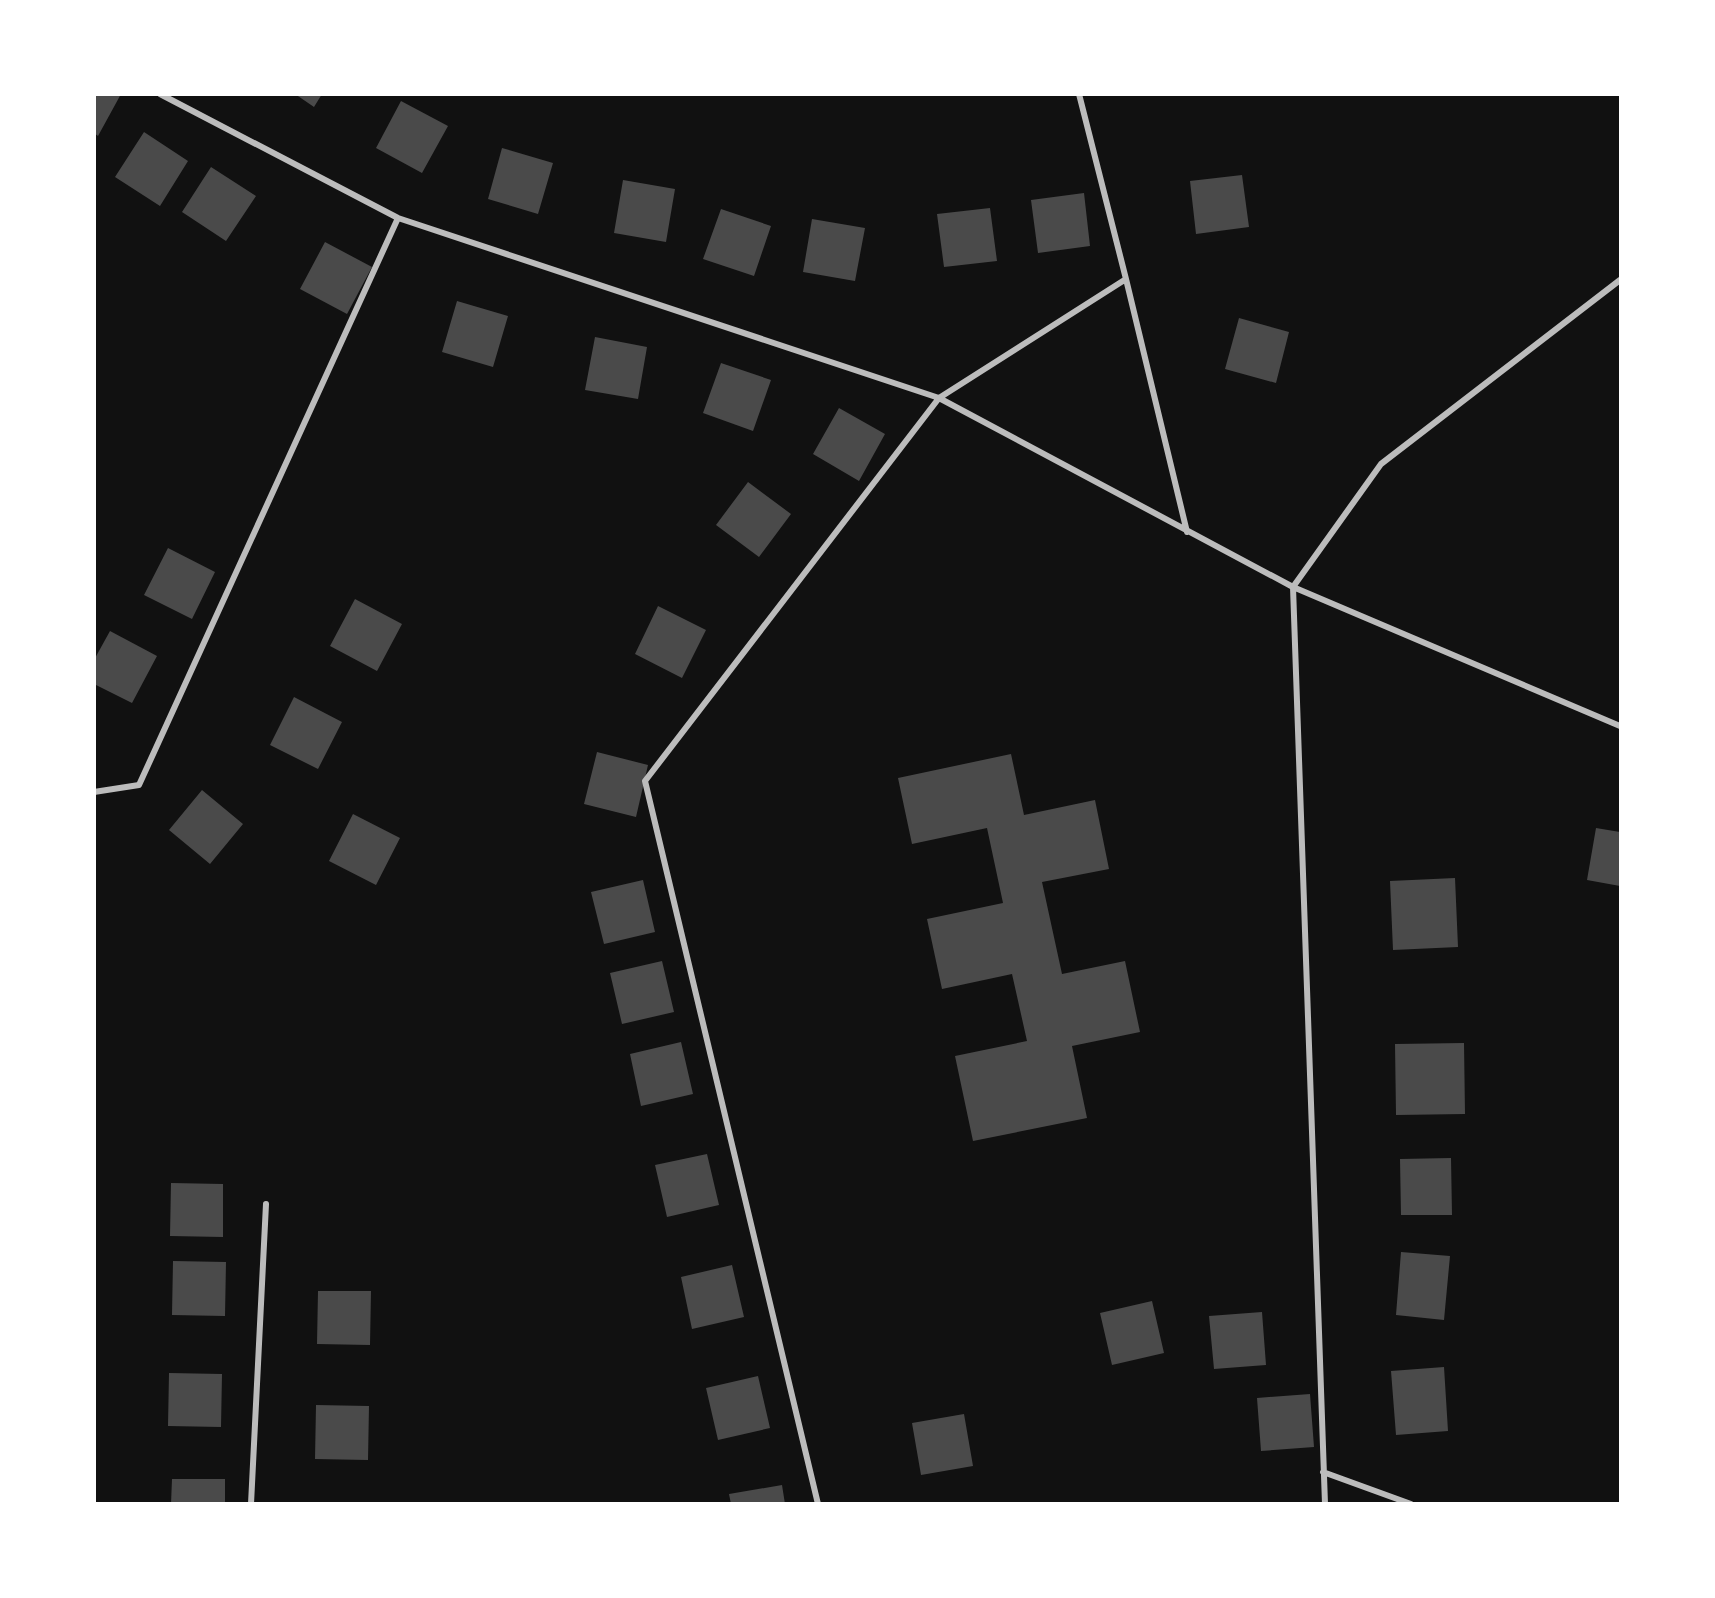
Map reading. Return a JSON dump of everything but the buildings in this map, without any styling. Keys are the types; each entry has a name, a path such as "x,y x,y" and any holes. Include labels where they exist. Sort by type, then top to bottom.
{"street":[{"path":"160,94 398,218 939,398 1293,587 1620,726"},
{"path":"1079,94 1187,532"},
{"path":"94,792 140,785 398,218"},
{"path":"818,1503 645,781 939,398 1126,279"},
{"path":"1325,1503 1293,587 1381,464 1620,280"},
{"path":"251,1503 266,1204"},
{"path":"1323,1472 1411,1503"}]}
